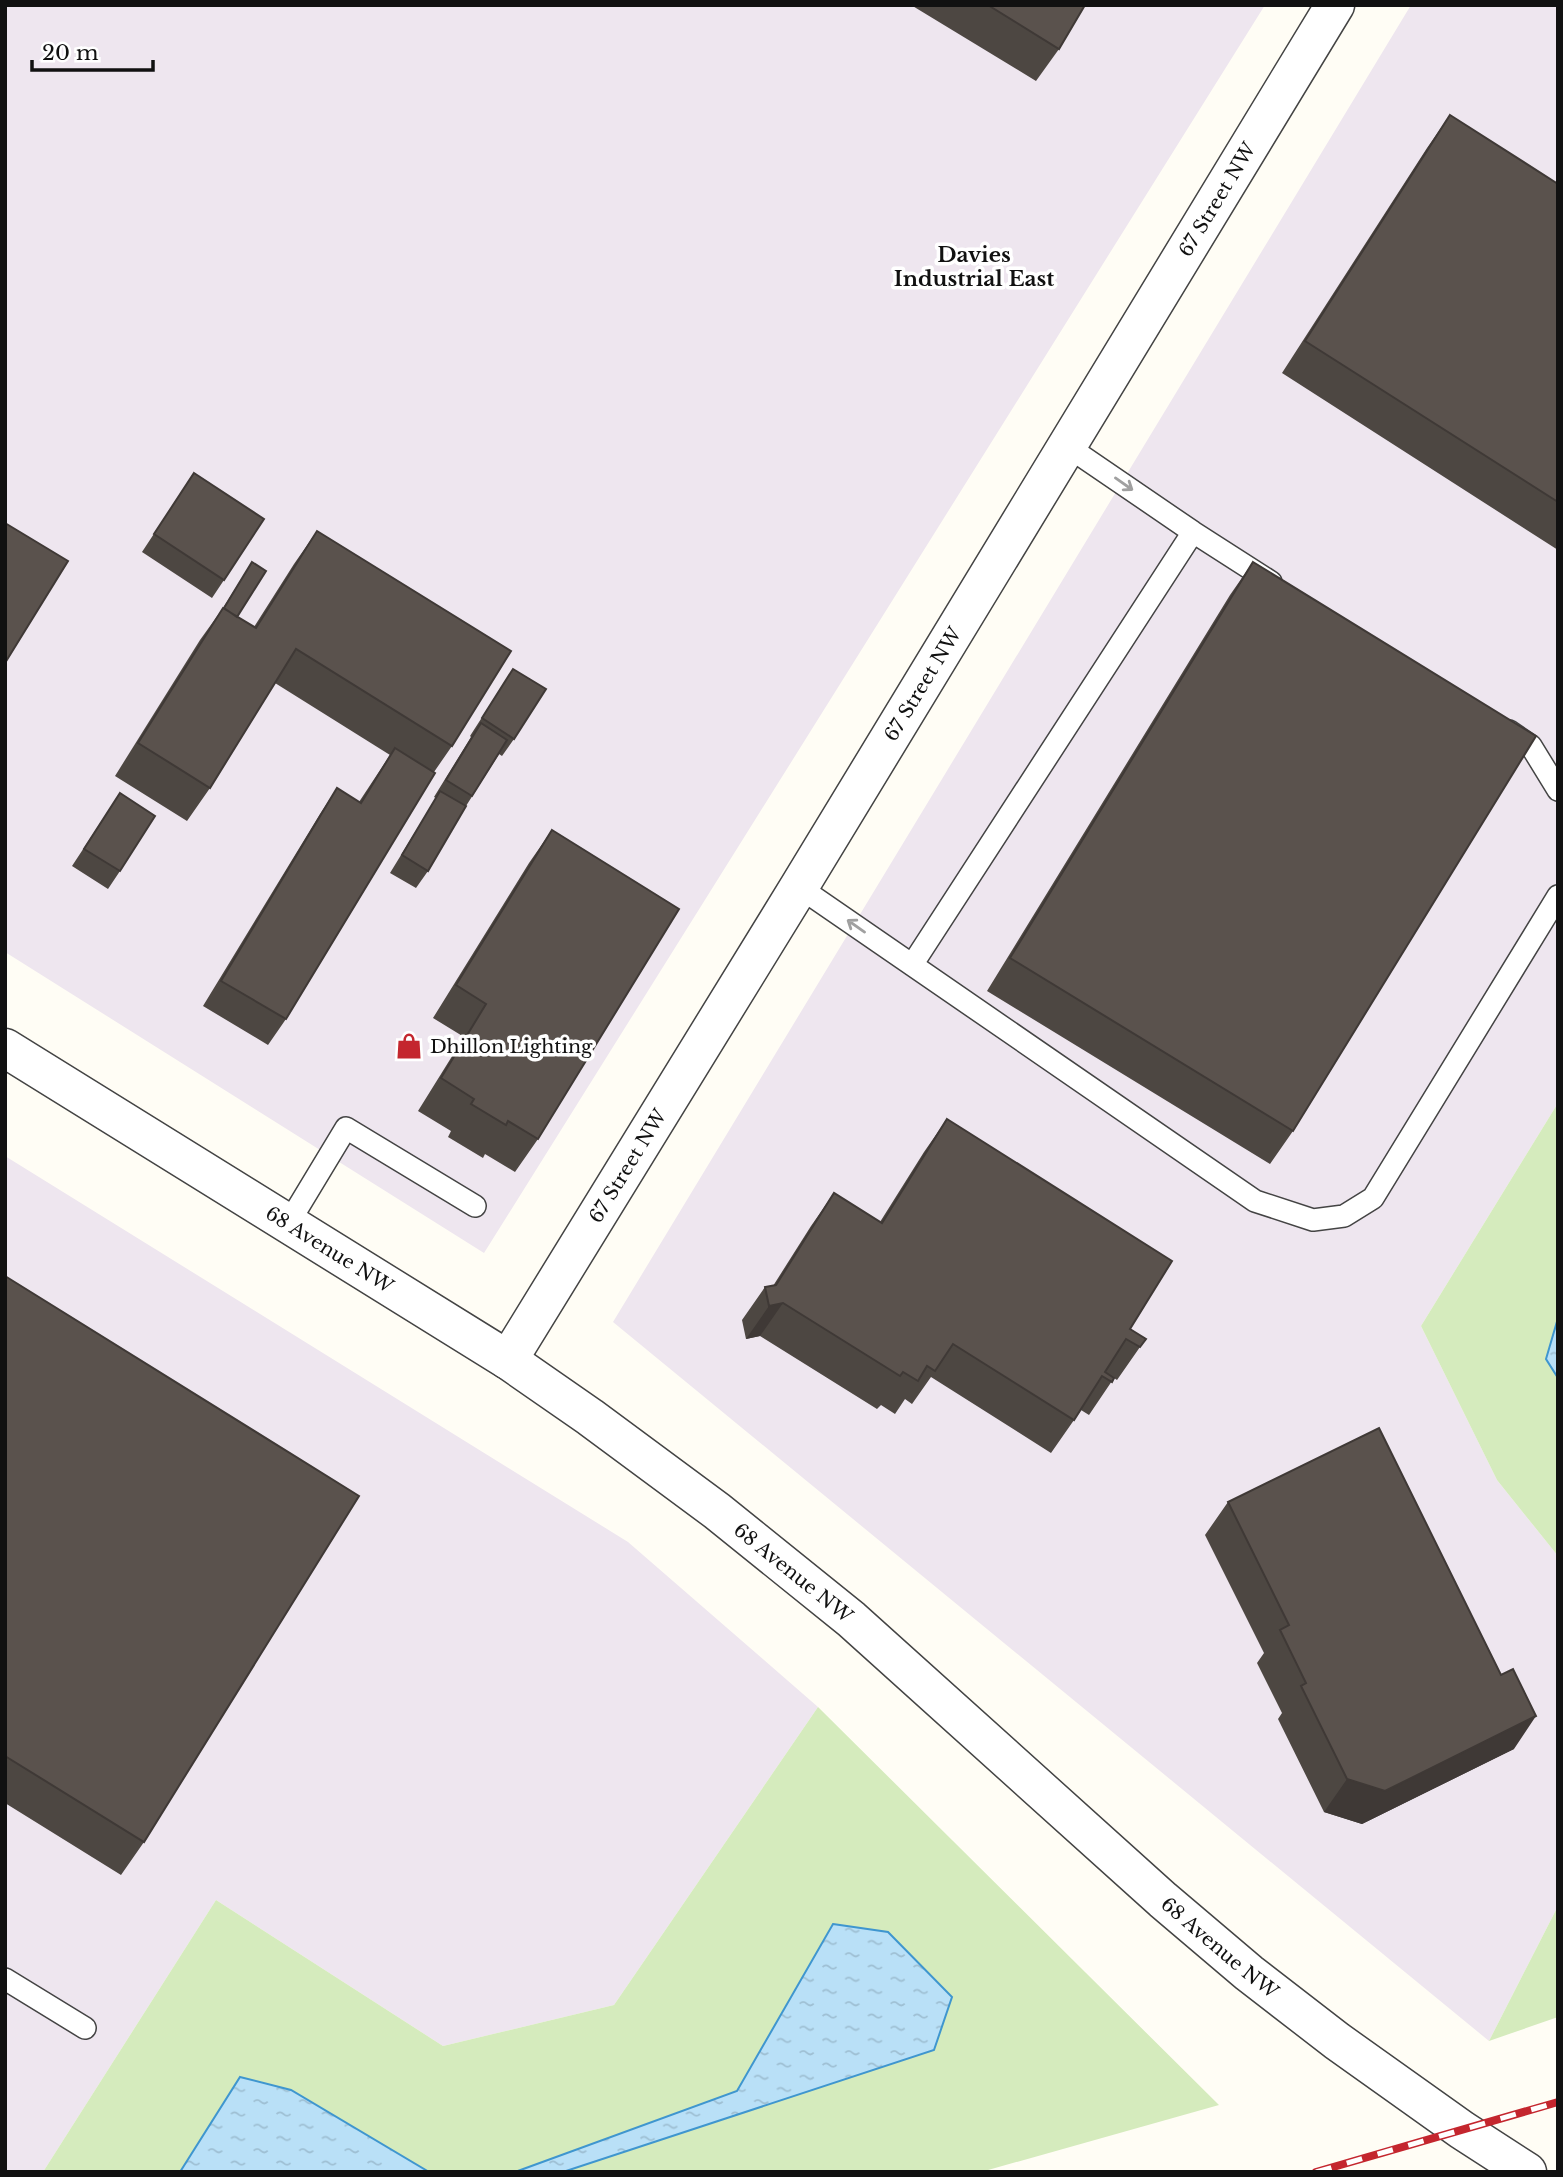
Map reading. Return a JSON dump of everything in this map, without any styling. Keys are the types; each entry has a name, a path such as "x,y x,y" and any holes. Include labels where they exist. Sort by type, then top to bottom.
{"street":[{"name":"67 Street NW","path":"508,1360 1335,5"},
{"name":"68 Avenue NW","path":"5,1048 508,1360 590,1417 717,1511 851,1619 1163,1900 1249,1973 1348,2049 1462,2130 1527,2172"}],"lane":[{"path":"1067,446 1193,532 1286,591"},
{"path":"912,965 1193,532"},
{"path":"1496,724 1531,746 1558,790"},
{"path":"799,887 1255,1201 1313,1220 1344,1216 1373,1198 1558,896"},
{"path":"288,1224 346,1128 475,1206"},
{"path":"5,1979 85,2028"}],"shaded area":[{"path":"5,5 1265,5 484,1253 5,952"},
{"path":"1411,5 1558,5 1558,1103 1421,1326 1497,1480 1558,1556 1558,1906 1489,2041 613,1322"},
{"path":"5,1156 628,1542 818,1707 614,2005 443,2046 216,1900 43,2172 5,2172"}],"green space":[{"path":"1558,1103 1558,1556 1497,1480 1421,1326"},
{"path":"818,1707 1219,2105 981,2172 43,2172 216,1900 443,2046 614,2005"},
{"path":"1558,1906 1558,2017 1489,2041"}],"water":[{"path":"1558,1318 1558,1378 1546,1359"},
{"path":"833,1924 888,1932 952,1997 934,2050 563,2172 515,2172 737,2091"},
{"path":"240,2077 291,2090 429,2172 180,2172"}],"building":[{"path":"988,5 1085,5 1059,49"},
{"path":"1450,115 1558,184 1558,502 1305,341"},
{"path":"194,473 264,519 224,580 154,534"},
{"path":"5,523 68,561 5,663"},
{"path":"317,531 511,651 452,746 296,649 210,788 138,743 223,608 256,628"},
{"path":"252,562 266,571 237,617 224,608"},
{"path":"1253,562 1536,736 1293,1131 1010,958"},
{"path":"513,669 546,689 514,739 482,718"},
{"path":"481,723 507,740 472,796 446,780"},
{"path":"395,748 435,773 286,1019 221,981 337,788 361,803"},
{"path":"440,791 466,806 428,871 402,855"},
{"path":"120,793 155,816 120,871 84,849"},
{"path":"552,830 679,909 538,1139 508,1121 506,1125 471,1104 474,1099 441,1078 486,1004 456,985"},
{"path":"947,1119 1172,1261 1130,1329 1146,1339 1140,1347 1126,1339 1105,1372 1114,1378 1112,1382 1102,1376 1074,1420 953,1344 935,1371 927,1366 918,1381 903,1372 900,1376 783,1303 769,1306 765,1287 776,1285 834,1193 882,1223"},
{"path":"5,1276 359,1496 144,1842 5,1756"},
{"path":"1379,1428 1501,1675 1513,1669 1536,1716 1385,1791 1347,1779 1301,1686 1306,1683 1280,1630 1289,1625 1228,1502"}],"railway":[{"path":"1316,2172 1558,2102"}],"place":[{"name":"Dhillon Lighting","path":"409,1046"}],"district":[{"name":"Davies Industrial East","path":"974,267"}]}
